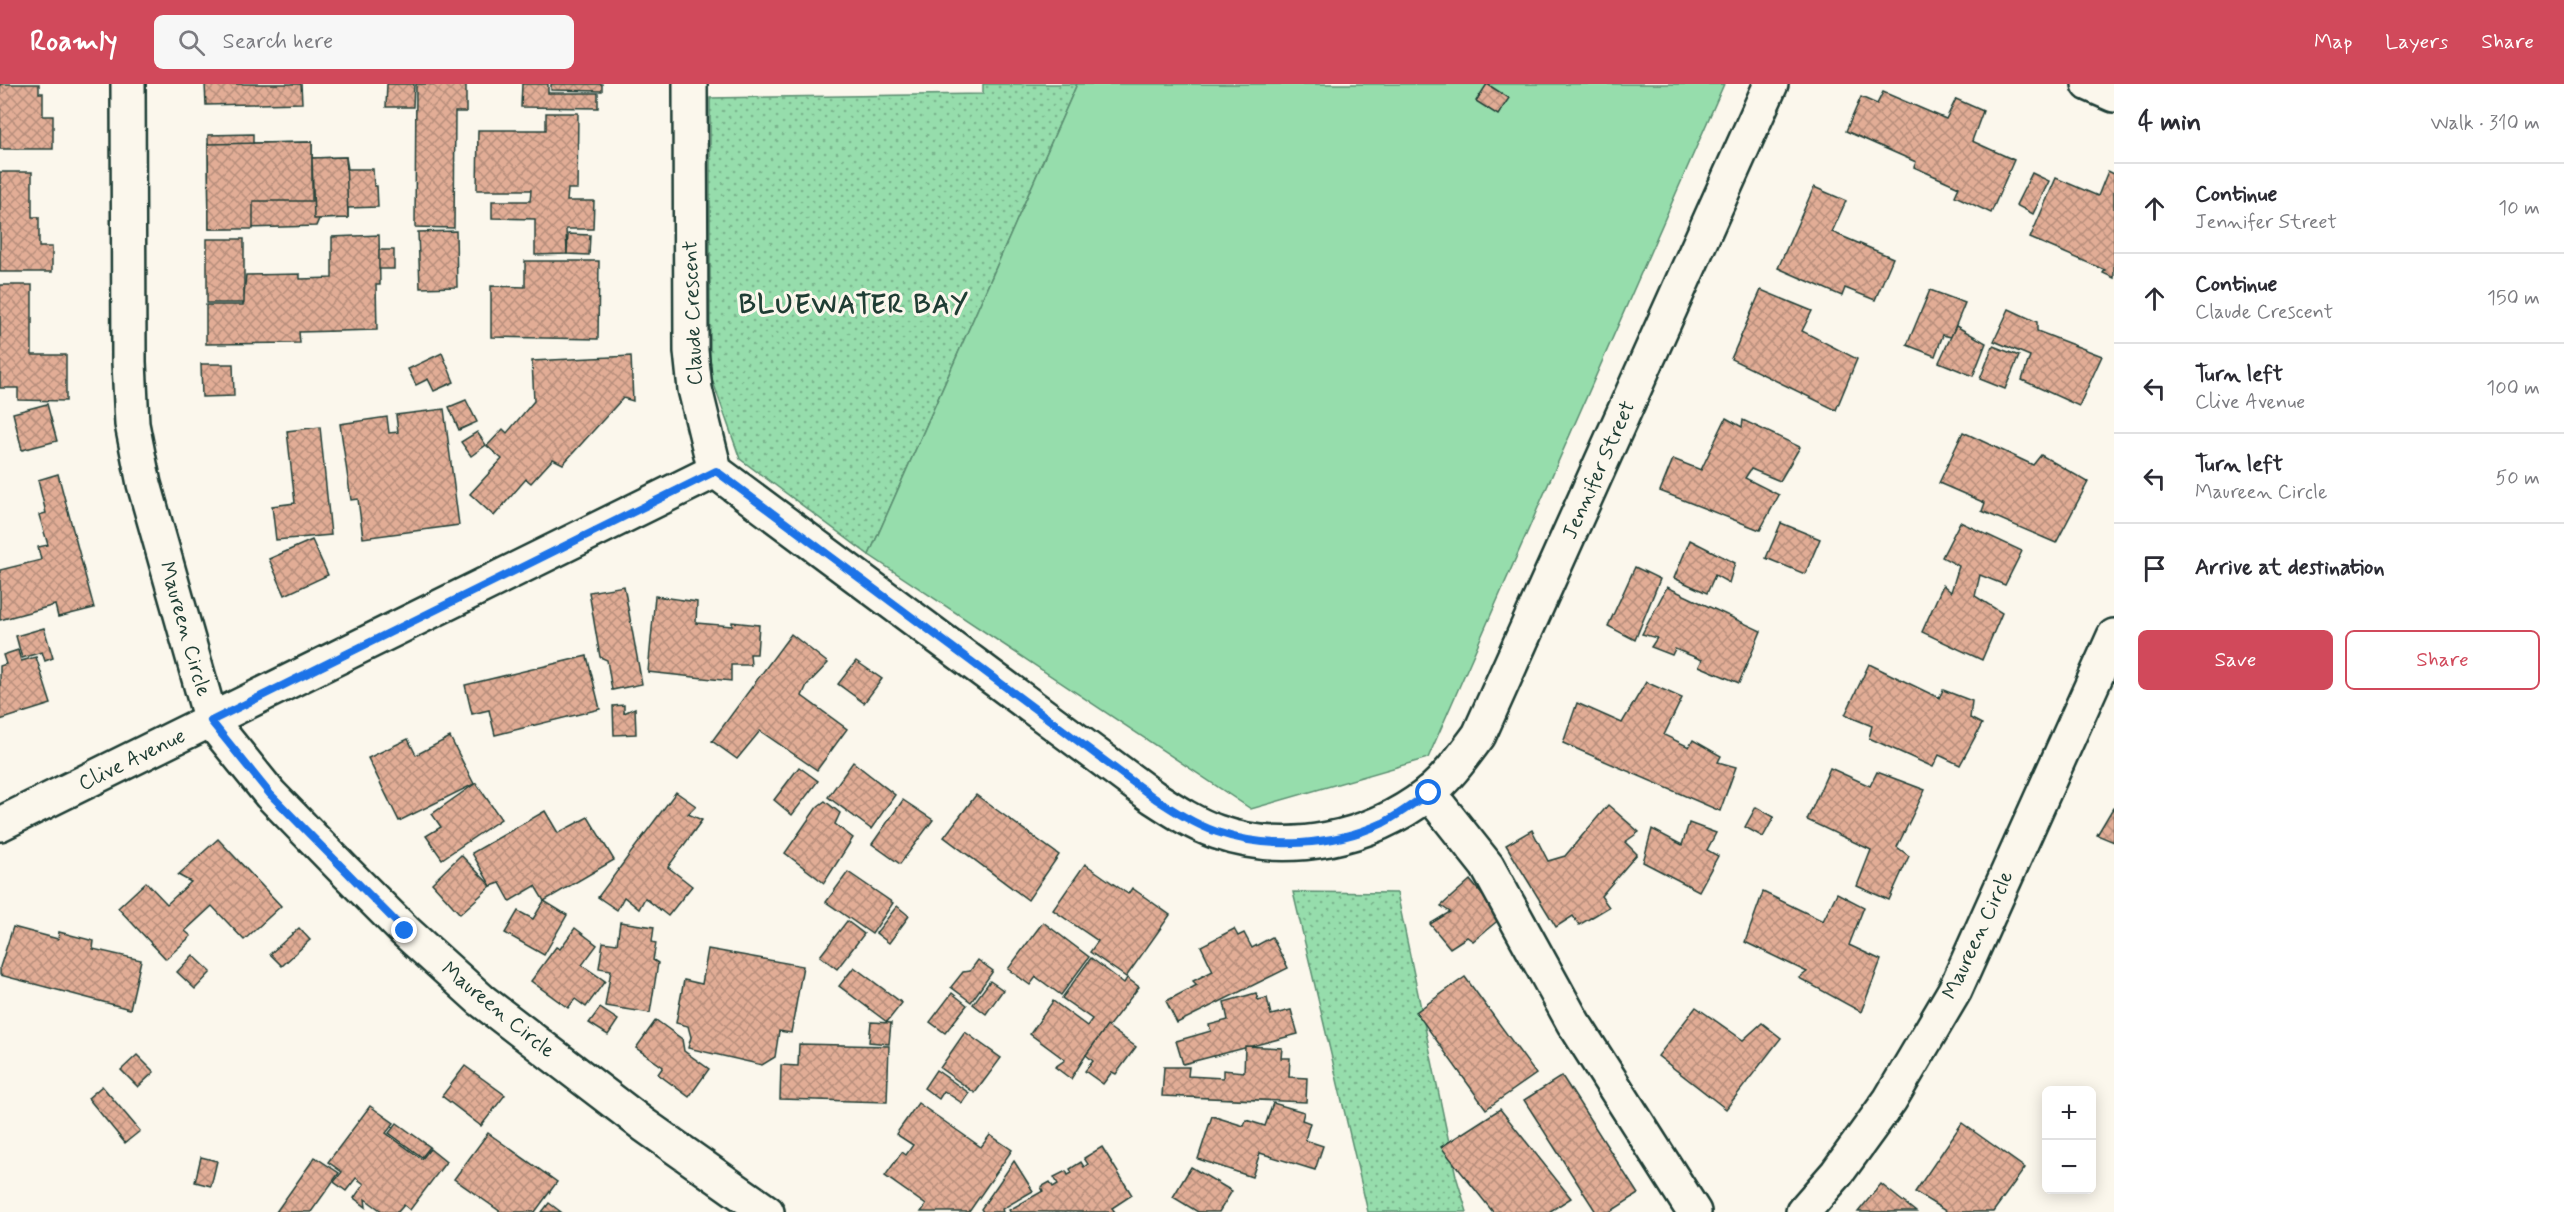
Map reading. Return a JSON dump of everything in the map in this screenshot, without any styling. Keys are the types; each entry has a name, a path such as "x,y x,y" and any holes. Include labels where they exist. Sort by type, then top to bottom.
{"street":[{"name":"Maureen Circle","path":"128,84 132,424 144,484 211,721 270,794 311,837 405,931 481,1000 644,1125 767,1212"},
{"name":"Claude Crescent","path":"690,84 691,351 695,389 716,471"},
{"name":"Jennifer Street","path":"716,471 1183,817 1218,832 1257,841 1298,844 1341,837 1383,823 1429,793 1458,764 1479,735 1771,84"},
{"path":"2089,84 2114,95"},
{"name":"Clive Avenue","path":"0,824 716,471"},
{"name":"Maureen Circle","path":"1803,1212 1837,1173 1890,1100 1955,990 2114,636"},
{"path":"1429,793 1487,866 1575,1026 1694,1212"}],"green space":[{"path":"983,84 1077,84 869,555 740,459 710,373 710,98 983,94"},
{"path":"1077,84 1724,84 1428,758 1251,809 869,555"},
{"path":"1293,892 1397,893 1456,1176 1467,1212 1368,1212"}],"building":[{"path":"0,84 39,84 39,93 43,93 43,116 53,116 53,149 0,149"},
{"path":"205,84 301,84 302,103 206,105"},
{"path":"387,84 414,84 413,107 386,107"},
{"path":"416,84 466,84 466,112 455,112 454,228 415,227"},
{"path":"522,84 548,84 548,93 598,93 598,108 521,107"},
{"path":"551,84 602,84 602,91 551,90"},
{"path":"1487,84 1509,98 1498,115 1476,101"},
{"path":"1883,92 1946,119 1956,99 1983,111 1972,141 2014,160 1991,213 1955,196 1959,187 1914,167 1916,162 1846,131 1861,97 1877,104"},
{"path":"546,113 578,113 577,189 568,189 567,201 594,201 593,229 566,229 567,254 535,255 535,219 492,218 492,201 530,201 531,190 477,190 478,130 546,130"},
{"path":"253,134 253,143 312,142 312,158 346,157 348,169 373,169 378,207 348,208 348,218 319,219 316,226 209,229 208,135"},
{"path":"312,142 312,201 253,201 253,229 209,229 208,144"},
{"path":"346,157 348,218 314,219 312,158"},
{"path":"2108,171 2114,174 2114,278 2103,273 2105,270 2030,238 2056,178 2098,196"},
{"path":"0,172 32,172 32,217 39,217 39,247 52,247 52,272 0,272"},
{"path":"2032,173 2049,181 2033,214 2016,205"},
{"path":"1814,187 1846,201 1832,232 1893,258 1875,300 1845,288 1842,296 1778,268"},
{"path":"456,231 457,287 420,288 418,232"},
{"path":"568,234 590,235 589,255 567,254"},
{"path":"379,235 380,285 376,285 377,330 299,332 300,343 206,344 206,305 243,305 246,275 300,274 300,279 332,278 332,237"},
{"path":"207,239 244,239 244,303 207,303"},
{"path":"379,250 394,250 394,269 379,269"},
{"path":"525,261 599,261 598,339 491,337 491,286 525,287"},
{"path":"0,285 32,285 32,355 66,355 66,401 18,400 18,388 0,388"},
{"path":"1761,290 1812,311 1802,331 1857,359 1836,410 1731,359"},
{"path":"1930,290 1965,303 1951,337 1943,335 1935,356 1907,345"},
{"path":"2009,309 2037,322 2037,331 2102,356 2079,406 2022,380 2030,356 1994,341"},
{"path":"1956,326 1986,343 1973,376 1939,362"},
{"path":"1993,346 2019,356 2005,389 1980,379"},
{"path":"442,353 454,382 434,391 428,379 416,385 408,369"},
{"path":"631,356 633,401 623,398 563,464 553,459 531,483 526,479 494,516 470,494 502,459 487,446 503,429 507,433 534,401 532,361"},
{"path":"201,364 233,364 234,396 202,397"},
{"path":"466,400 477,422 459,430 449,407"},
{"path":"47,404 57,441 22,450 13,413"},
{"path":"444,409 459,525 363,538 358,499 351,500 340,424 387,417 389,433 398,432 396,415"},
{"path":"1726,418 1742,427 1743,420 1800,447 1780,481 1751,469 1745,478 1779,495 1760,530 1660,491 1673,459 1701,470"},
{"path":"320,427 331,535 276,540 272,506 295,503 287,431"},
{"path":"477,432 486,445 471,456 461,442"},
{"path":"1963,432 2033,465 2041,455 2088,482 2056,543 1982,511 1985,503 1939,483"},
{"path":"58,474 94,608 58,617 55,605 0,620 0,570 41,560 38,547 48,545 39,515 46,513 38,480"},
{"path":"1960,522 2022,551 2005,585 1980,575 1975,596 2002,613 1982,660 1922,632 1943,585 1951,592 1959,566 1942,557"},
{"path":"1781,523 1820,539 1805,574 1766,558"},
{"path":"312,540 328,575 285,595 269,559"},
{"path":"1690,540 1735,563 1729,583 1715,575 1707,593 1674,578"},
{"path":"1635,567 1660,579 1635,640 1608,626"},
{"path":"624,586 642,684 612,690 607,660 600,657 589,592"},
{"path":"1667,587 1761,631 1739,683 1699,666 1702,660 1675,649 1672,655 1651,647 1657,638 1642,634"},
{"path":"655,596 697,602 696,623 732,626 732,622 759,625 757,654 750,654 751,665 731,665 731,681 648,672"},
{"path":"44,628 53,658 45,661 42,652 22,658 16,636"},
{"path":"791,634 828,663 807,685 802,696 847,729 817,770 760,731 737,759 712,741"},
{"path":"18,650 21,661 36,657 51,704 0,720 0,666 6,664 3,655"},
{"path":"587,656 600,709 495,735 489,710 472,714 465,685"},
{"path":"856,661 882,679 864,703 838,684"},
{"path":"1869,664 1939,698 1943,690 1972,701 1970,718 1982,724 1960,765 1939,755 1933,767 1869,738 1872,726 1845,715"},
{"path":"1646,682 1682,698 1664,735 1689,747 1693,740 1721,756 1718,762 1736,767 1720,811 1563,743 1577,703 1622,723"},
{"path":"624,705 624,713 635,708 636,734 614,735 613,706"},
{"path":"450,737 474,784 399,821 368,758 408,739 416,755"},
{"path":"853,762 895,795 871,829 828,797"},
{"path":"799,767 818,781 792,815 774,800"},
{"path":"1830,768 1870,786 1877,772 1925,790 1897,847 1909,856 1889,900 1857,886 1871,850 1807,820"},
{"path":"476,783 501,819 442,859 426,836 441,827 432,814"},
{"path":"676,792 696,806 688,814 702,820 668,867 692,886 668,916 645,898 639,909 624,897 617,910 598,897"},
{"path":"976,795 1059,855 1028,900 944,837"},
{"path":"903,800 933,820 900,864 872,844"},
{"path":"825,801 840,813 835,824 853,838 824,883 785,853 817,807"},
{"path":"1608,805 1639,832 1625,842 1637,854 1601,896 1609,907 1579,925 1573,916 1556,927 1506,845 1532,830 1548,861 1565,856"},
{"path":"1756,807 1774,817 1763,837 1745,827"},
{"path":"2114,808 2114,842 2097,835"},
{"path":"545,811 558,833 588,817 614,860 544,901 535,886 510,901 500,883 491,886 472,853"},
{"path":"1689,823 1716,833 1707,850 1718,856 1699,891 1643,862 1652,829 1682,845"},
{"path":"218,839 281,906 244,940 212,906 185,931 191,936 166,959 118,908 146,882 167,904 191,882 178,875"},
{"path":"461,855 491,886 460,914 432,883"},
{"path":"1085,864 1128,894 1132,888 1170,915 1126,977 1090,952 1098,941 1053,910"},
{"path":"848,872 893,903 872,934 826,902"},
{"path":"1470,880 1501,918 1473,941 1467,937 1450,948 1430,924 1450,912 1441,906"},
{"path":"1763,892 1823,921 1837,893 1864,907 1849,945 1881,960 1861,1012 1799,978 1807,972 1745,942"},
{"path":"544,901 567,915 544,955 505,933 518,911 533,919"},
{"path":"897,906 909,916 889,943 876,933"},
{"path":"847,921 864,934 837,969 820,956"},
{"path":"620,922 654,927 652,942 656,943 653,960 658,963 650,1013 605,1006 611,970 599,968 603,942 617,944"},
{"path":"1043,922 1089,957 1061,995 1036,977 1030,985 1008,969"},
{"path":"13,927 58,939 59,932 94,941 93,949 141,960 130,1009 0,975 0,967"},
{"path":"299,928 310,940 282,966 270,954"},
{"path":"575,928 597,945 582,965 605,981 586,1007 575,999 568,1008 531,981 556,947 560,949"},
{"path":"1234,929 1238,936 1244,933 1252,948 1272,937 1288,968 1177,1023 1166,1001 1197,985 1193,981 1213,971 1201,946"},
{"path":"708,949 803,966 791,1033 779,1031 775,1057 762,1065 688,1048 691,1037 688,1026 676,1023 684,980 702,984"},
{"path":"193,955 211,972 195,989 177,972"},
{"path":"1091,958 1124,983 1127,978 1139,987 1086,1055 1071,1079 1055,1067 1065,1060 1030,1034 1053,1001 1087,1026 1092,1019 1062,998"},
{"path":"978,960 993,971 971,1002 951,987 963,972 970,971"},
{"path":"854,967 902,1003 887,1022 839,986"},
{"path":"1465,977 1536,1074 1486,1109 1416,1012"},
{"path":"990,981 1003,990 986,1014 973,1004"},
{"path":"952,993 967,1005 945,1033 930,1022"},
{"path":"1256,993 1258,1000 1267,998 1271,1015 1291,1010 1298,1034 1183,1064 1176,1041 1211,1031 1209,1025 1228,1020 1224,1002"},
{"path":"1696,1007 1743,1040 1762,1023 1781,1038 1726,1109 1658,1056"},
{"path":"600,1008 618,1020 608,1035 589,1023"},
{"path":"656,1020 682,1039 684,1051 709,1069 689,1097 658,1074 663,1067 636,1048"},
{"path":"871,1022 891,1023 889,1044 869,1042"},
{"path":"1107,1026 1136,1047 1116,1074 1112,1072 1103,1084 1085,1071 1093,1061 1086,1055"},
{"path":"965,1032 1001,1058 975,1093 940,1068"},
{"path":"799,1044 889,1046 887,1102 780,1099 781,1065 798,1066"},
{"path":"1245,1046 1282,1048 1281,1058 1290,1058 1289,1077 1307,1078 1306,1102 1162,1096 1164,1067 1189,1067 1188,1076 1223,1078 1223,1070 1244,1072"},
{"path":"137,1055 154,1072 138,1087 121,1070"},
{"path":"465,1066 505,1095 481,1126 442,1096"},
{"path":"936,1070 969,1093 962,1103 944,1091 939,1099 924,1088"},
{"path":"1562,1076 1638,1194 1610,1212 1596,1212 1524,1100"},
{"path":"102,1086 140,1131 125,1143 88,1098"},
{"path":"918,1103 981,1147 990,1135 1012,1150 969,1212 921,1212 926,1205 885,1176 902,1152 906,1155 913,1145 896,1134"},
{"path":"1273,1103 1304,1112 1302,1120 1310,1123 1305,1140 1323,1146 1315,1170 1260,1153 1252,1177 1198,1159 1212,1116 1244,1126 1246,1120 1265,1126"},
{"path":"370,1106 394,1123 386,1133 422,1159 430,1149 446,1162 410,1210 404,1205 398,1212 383,1212 365,1199 366,1207 354,1198 364,1184 356,1178 346,1191 334,1182 342,1172 328,1162"},
{"path":"1500,1109 1571,1198 1549,1212 1493,1212 1441,1147"},
{"path":"397,1123 430,1147 422,1157 389,1133"},
{"path":"1962,1123 2025,1168 1993,1212 1947,1212 1915,1192"},
{"path":"488,1133 557,1182 535,1212 501,1212 454,1179"},
{"path":"1102,1147 1132,1195 1112,1208 1115,1212 1010,1212 1009,1210 1043,1191 1041,1187 1050,1182 1053,1187 1058,1184 1054,1177 1066,1171 1068,1175 1072,1173 1070,1169 1081,1162 1084,1167 1088,1164 1084,1158"},
{"path":"201,1157 217,1161 211,1186 195,1182"},
{"path":"315,1157 339,1173 311,1212 276,1212"},
{"path":"1014,1161 1033,1191 1002,1209 1003,1212 983,1212 981,1209"},
{"path":"1191,1167 1232,1191 1219,1212 1198,1212 1173,1197"},
{"path":"1881,1184 1916,1212 1858,1212"},
{"path":"549,1203 561,1212 542,1212"}],"district":[{"name":"BLUEWATER BAY","path":"854,305"}],"route":[{"path":"405,931 270,794 211,721 716,471 788,527 1183,817 1218,832 1257,841 1298,844 1341,837 1383,823 1429,793"}]}
